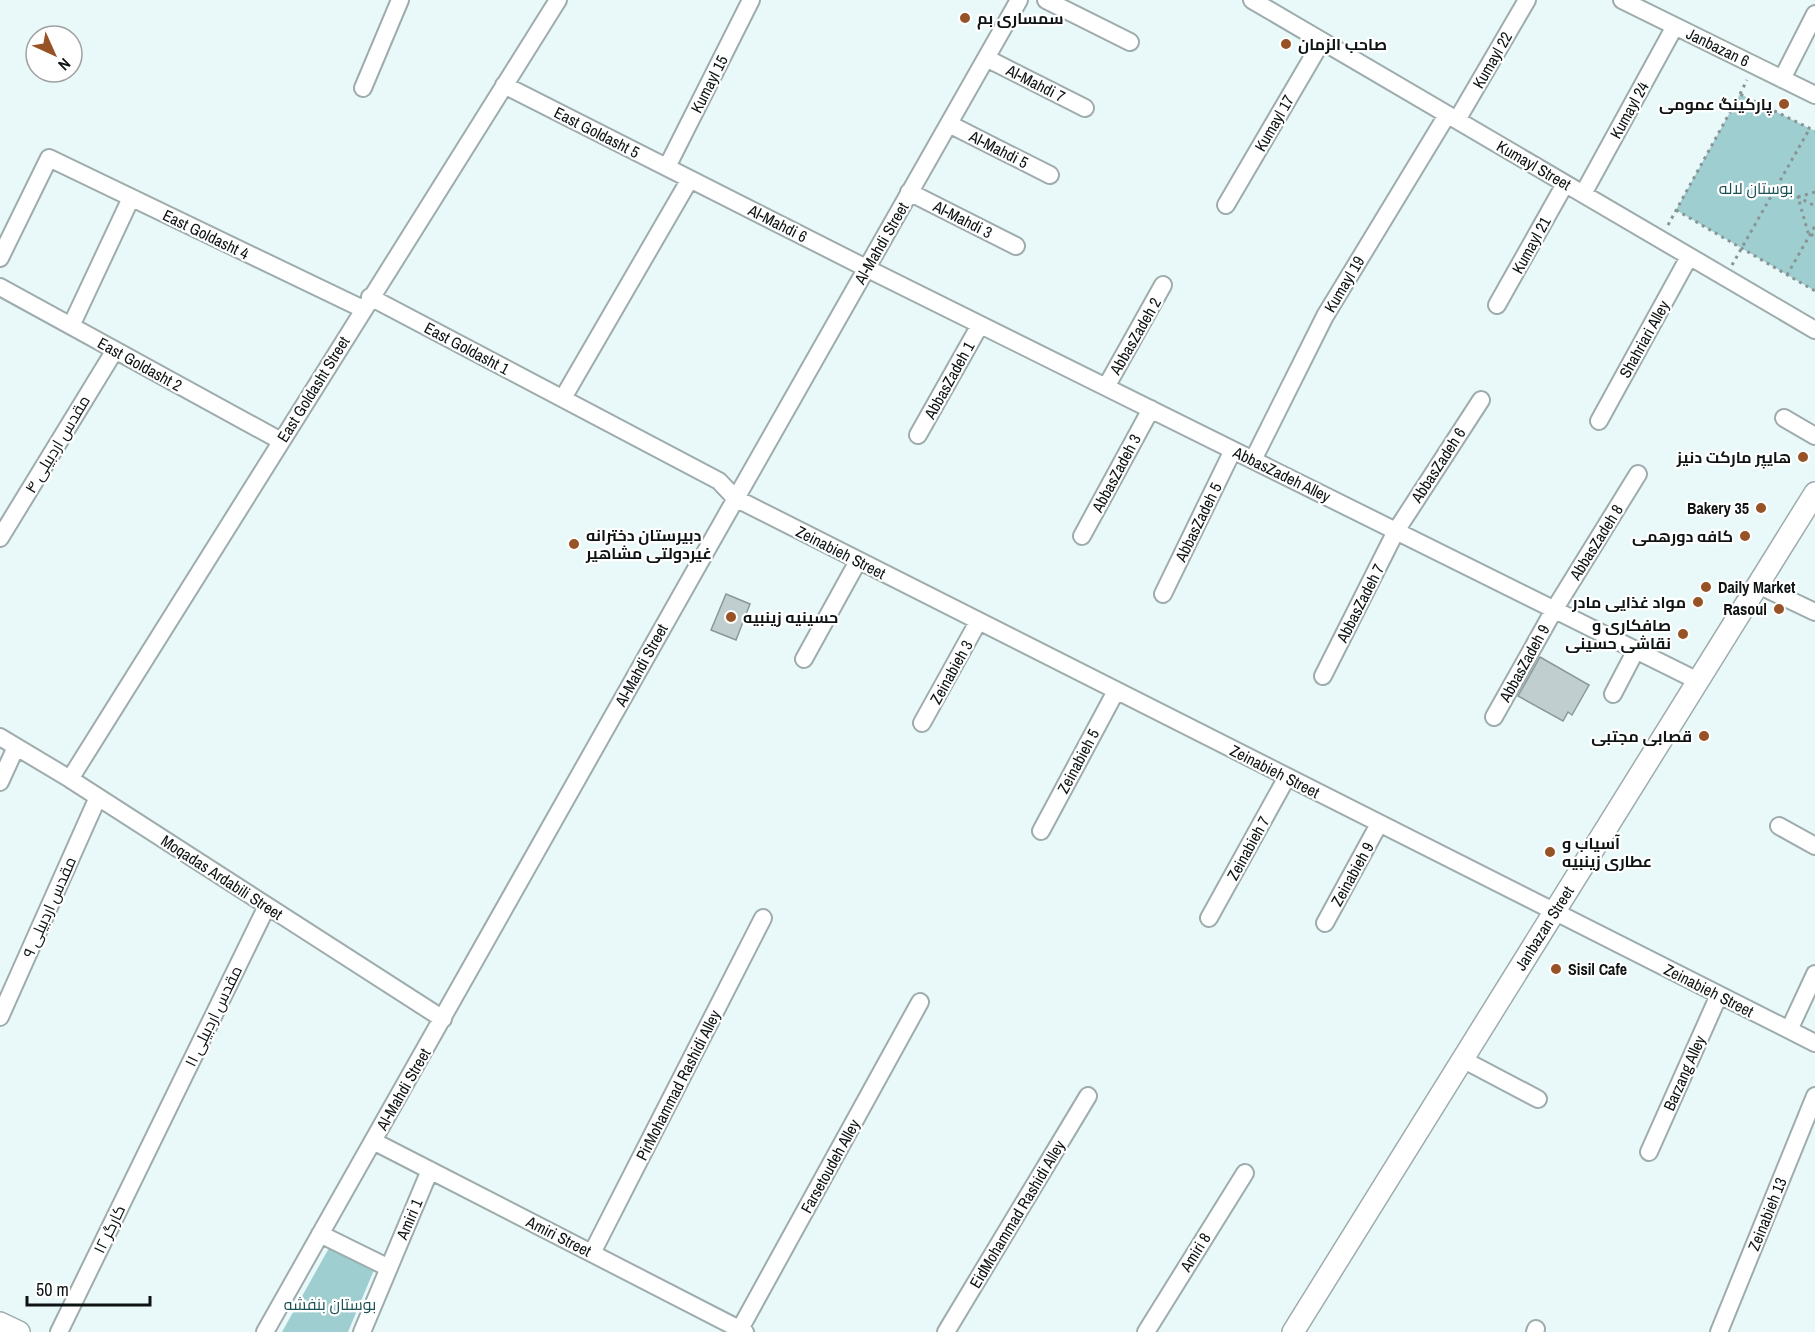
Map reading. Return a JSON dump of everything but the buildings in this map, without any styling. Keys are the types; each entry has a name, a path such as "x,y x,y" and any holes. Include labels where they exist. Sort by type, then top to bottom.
{"main road":[{"name":"Janbazan Street","path":"1293,1332 1815,493"},
{"path":"0,1323 19,1332"}],"street":[{"path":"363,88 400,0"},
{"name":"East Goldasht Street","path":"70,779 558,0"},
{"name":"Kumayl 15","path":"667,167 751,0"},
{"name":"Al-Mahdi Street","path":"265,1332 735,498 1019,0"},
{"path":"1046,0 1130,42"},
{"name":"Kumayl Street","path":"1252,0 1815,330"},
{"name":"Kumayl 22","path":"1452,117 1527,0"},
{"name":"Janbazan 6","path":"1622,0 1815,95"},
{"path":"1782,79 1815,14"},
{"name":"Kumayl 24","path":"1583,194 1675,26"},
{"name":"Kumayl 17","path":"1226,206 1322,41"},
{"name":"Al-Mahdi 7","path":"986,58 1085,108"},
{"name":"East Goldasht 5","path":"504,85 690,179"},
{"name":"Kumayl 19","path":"1253,460 1325,316 1452,117"},
{"name":"Al-Mahdi 5","path":"949,123 1050,175"},
{"name":"East Goldasht 4","path":"0,258 50,158 131,198 367,303"},
{"path":"563,398 690,179"},
{"name":"Al-Mahdi 6","path":"690,179 866,268"},
{"name":"Kumayl 21","path":"1497,305 1565,184"},
{"name":"Al-Mahdi 3","path":"909,192 1016,246"},
{"path":"71,326 131,198"},
{"name":"Shahriari Alley","path":"1599,420 1689,257"},
{"name":"AbbasZadeh Alley","path":"866,268 1698,681"},
{"name":"AbbasZadeh 2","path":"1106,387 1163,285"},
{"name":"East Goldasht 2","path":"0,287 281,441"},
{"name":"East Goldasht 1","path":"367,303 563,398 719,481 735,498"},
{"name":"AbbasZadeh 1","path":"918,435 980,325"},
{"name":"مقدس اردبیلی ۴","path":"0,538 115,350"},
{"name":"AbbasZadeh 6","path":"1396,531 1481,400"},
{"name":"AbbasZadeh 3","path":"1082,536 1151,409"},
{"path":"1784,418 1815,436"},
{"name":"AbbasZadeh 5","path":"1163,594 1233,450"},
{"name":"AbbasZadeh 8","path":"1554,610 1638,474"},
{"name":"Zeinabieh Street","path":"735,498 1815,1043"},
{"name":"AbbasZadeh 7","path":"1323,676 1396,531"},
{"path":"804,659 858,561"},
{"path":"1758,585 1815,612"},
{"name":"AbbasZadeh 9","path":"1494,717 1554,610"},
{"name":"Zeinabieh 3","path":"922,723 978,622"},
{"path":"1613,694 1636,650"},
{"name":"Zeinabieh 5","path":"1041,831 1116,691"},
{"name":"Moqadas Ardabili Street","path":"0,737 70,779 443,1019"},
{"path":"0,782 16,747"},
{"name":"Zeinabieh 7","path":"1209,918 1287,777"},
{"name":"مقدس اردبیلی ۹","path":"0,1017 98,797"},
{"name":"Zeinabieh 9","path":"1325,923 1379,824"},
{"path":"1779,826 1815,846"},
{"name":"مقدس اردبیلی ۱۱","path":"159,1127 267,906"},
{"name":"PirMohammad Rashidi Alley","path":"592,1253 764,918"},
{"path":"1789,1030 1815,974"},
{"name":"Barzang Alley","path":"1649,1152 1719,995"},
{"name":"Farsetoudeh Alley","path":"742,1331 920,1002"},
{"path":"1462,1059 1538,1099"},
{"name":"EidMohammad Rashidi Alley","path":"946,1332 1088,1096"},
{"name":"Zeinabieh 13","path":"1719,1332 1815,1096"},
{"name":"کارگر ۱۲","path":"59,1332 159,1127"},
{"name":"Amiri Street","path":"373,1141 742,1331"},
{"name":"Amiri 1","path":"362,1332 430,1170"},
{"name":"Amiri 8","path":"1146,1332 1245,1173"},
{"path":"320,1234 389,1268"}],"path":[{"path":"1815,131 1740,94 1676,210 1815,291"},
{"path":"1742,249 1810,128"},
{"path":"1778,186 1815,206"},
{"path":"1798,197 1815,192"},
{"path":"1798,197 1809,236"},
{"path":"1787,275 1815,226"},
{"path":"1809,236 1815,234"}],"green space":[{"name":"بوستان لاله","path":"1740,94 1815,131 1815,291 1676,210"},
{"name":"بوستان بنفشه","path":"329,1248 374,1270 348,1332 282,1332"}],"place":[{"name":"سمساری بم","path":"965,18"},
{"name":"صاحب الزمان","path":"1286,44"},
{"name":"پارکینگ عمومی","path":"1784,104"},
{"name":"هایپر مارکت دنیز","path":"1803,457"},
{"name":"Bakery 35","path":"1761,508"},
{"name":"کافه دورهمی","path":"1745,536"},
{"name":"دبیرستان دخترانه غیردولتی مشاهیر","path":"574,544"},
{"name":"Daily Market","path":"1706,587"},
{"name":"مواد غذایی مادر","path":"1698,602"},
{"name":"Rasoul","path":"1779,609"},
{"name":"حسینیه زینبیه","path":"731,617"},
{"name":"صافکاری و نقاشی حسینی","path":"1683,634"},
{"name":"قصابی مجتبی","path":"1704,736"},
{"name":"آسیاب و عطاری زینبیه","path":"1550,852"},
{"name":"Sisil Cafe","path":"1556,969"}]}
